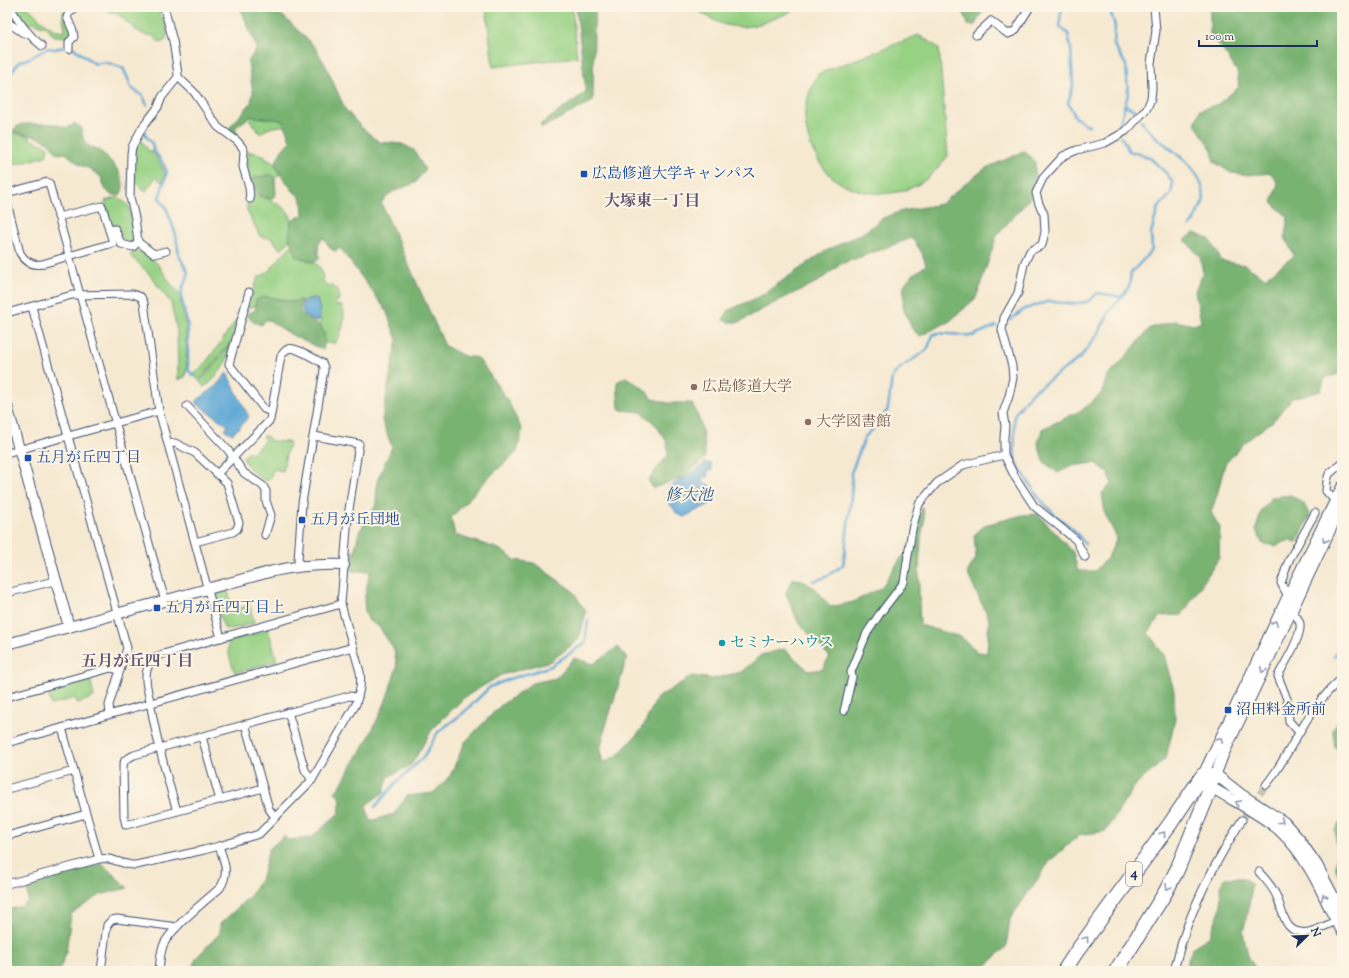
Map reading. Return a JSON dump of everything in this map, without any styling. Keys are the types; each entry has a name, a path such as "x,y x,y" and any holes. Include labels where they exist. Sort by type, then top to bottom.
{"highway":[{"name":"4","path":"1064,971 1170,824 1209,774"},
{"path":"1116,971 1161,899 1177,870 1211,787"}],"street":[{"path":"10,7 28,32 42,46"},
{"path":"69,49 69,42 74,36 67,17 76,7"},
{"path":"109,230 115,229 121,244 134,247 138,242 135,218 130,197 132,147 142,128 158,107 162,97 178,77 177,62 164,7"},
{"path":"976,35 991,21 1008,34 1015,31 1030,7"},
{"path":"1085,557 1076,540 1034,506 1015,477 1004,455 1005,426 1003,413 1013,378 1012,366 1002,330 1004,318 1018,293 1024,264 1030,252 1042,245 1045,232 1044,214 1036,193 1043,178 1063,156 1077,150 1105,143 1126,131 1147,108 1151,99 1151,62 1156,31 1154,7"},
{"path":"7,22 25,34 28,32"},
{"path":"178,77 194,92 218,127 237,141 242,147 244,151 243,167 250,199"},
{"path":"7,193 47,182 49,183 165,601"},
{"path":"7,203 19,249 24,259 30,263 39,264 113,243 102,206 58,217"},
{"path":"138,242 154,254 166,250"},
{"path":"249,292 229,364 264,409 272,412"},
{"path":"7,314 72,295 133,294 141,297 144,303 159,411 221,638"},
{"path":"32,307 127,648 109,705 110,714"},
{"path":"217,474 270,420 281,356 284,352 289,348 295,349 322,363 324,370 302,503 298,560 299,566"},
{"path":"7,406 22,449 69,627"},
{"path":"187,406 233,457 244,473 263,486 266,491 266,501 272,515 266,535"},
{"path":"7,453 159,411"},
{"path":"7,884 99,859 106,858 126,865 136,865 204,850 259,834 312,780 356,704 361,677 341,604 348,516 359,444 314,436"},
{"path":"168,444 175,442 193,452 228,485 239,526 233,532 195,542"},
{"path":"844,711 852,677 851,672 867,633 904,582 912,529 919,504 937,483 963,465 1004,455"},
{"path":"1338,503 1326,491 1327,481 1329,474 1342,463"},
{"path":"1209,774 1291,612 1338,503 1342,487"},
{"path":"1338,503 1289,594 1209,774 1211,787 1278,829 1293,845 1310,869 1339,917"},
{"path":"1289,594 1285,591 1281,583 1289,560 1315,513"},
{"path":"7,644 273,571 318,564 344,565"},
{"path":"7,593 50,582"},
{"path":"177,811 159,749 150,703 146,680 146,671 149,664 154,658 163,654 341,604"},
{"path":"1291,612 1297,616 1300,625 1298,637 1278,676 1287,699 1289,721 1299,732"},
{"path":"7,744 353,647"},
{"path":"7,697 111,668 120,670"},
{"path":"1266,785 1277,770 1299,732 1333,686 1342,678"},
{"path":"263,788 126,825 124,817 122,778 123,764 131,756 349,696 358,697"},
{"path":"288,712 305,770 312,780"},
{"path":"246,724 269,809 274,818"},
{"path":"62,728 99,859"},
{"path":"202,736 220,800"},
{"path":"7,789 74,771"},
{"path":"1209,774 1284,822 1299,839 1317,865 1339,917 1342,931"},
{"path":"7,836 86,814"},
{"path":"1174,971 1188,925 1206,883 1222,851 1242,820"},
{"path":"159,971 163,946 167,938 222,885 226,871 219,846"},
{"path":"1259,872 1270,884 1285,921 1290,927 1298,932 1310,932 1339,917"},
{"path":"102,971 107,925 112,920 116,919 178,927"}],"green space":[{"path":"13,7 28,7 53,29 63,32 65,27 63,12 69,7 73,7 66,12 72,32 70,37 54,36 46,27 34,22 27,25"},
{"path":"106,7 157,7 165,23 168,34 166,35 166,40 160,43 152,35 143,34 117,14 108,11"},
{"path":"240,7 264,7 264,11 283,16 314,46 326,66 345,109 361,127 379,142 402,144 414,150 425,170 415,183 392,192 381,203 445,346 464,356 478,358 508,401 522,430 517,452 488,478 451,518 455,535 499,549 515,560 534,563 573,591 586,612 579,639 551,661 501,675 465,697 432,730 411,765 388,777 384,792 366,805 370,821 394,814 407,796 433,793 450,776 465,742 500,706 532,683 556,678 574,658 593,664 618,647 627,658 605,729 600,751 603,763 617,756 642,729 657,698 692,676 712,679 741,672 761,655 784,649 809,671 823,669 829,656 798,622 786,593 792,579 802,580 817,590 830,607 853,602 881,588 901,558 909,553 922,507 924,520 919,562 920,625 961,637 978,652 987,653 989,619 967,573 976,558 974,535 985,525 1022,515 1038,514 1073,552 1078,571 1095,571 1108,557 1117,538 1105,514 1102,493 1112,484 1108,472 1095,463 1071,466 1058,473 1043,461 1038,443 1042,429 1082,410 1102,393 1107,376 1150,328 1175,321 1194,325 1201,322 1195,291 1203,273 1200,257 1185,240 1194,233 1209,239 1222,261 1245,265 1265,278 1294,256 1285,237 1288,217 1272,203 1278,184 1271,173 1249,175 1231,173 1214,162 1212,150 1195,124 1200,110 1218,104 1239,87 1237,71 1210,34 1210,7 1342,7 1342,373 1325,378 1321,391 1292,398 1273,421 1245,442 1225,464 1211,512 1220,528 1219,558 1182,615 1160,616 1148,633 1164,655 1174,691 1175,719 1166,758 1134,787 1106,831 1079,835 1050,861 1010,919 1006,947 981,971 190,971 197,957 220,933 220,924 251,895 262,876 269,849 284,836 287,840 311,838 339,813 341,799 335,792 370,735 385,703 397,667 394,649 378,626 369,621 365,612 364,601 370,571 351,571 351,564 359,532 376,505 377,481 392,447 382,420 397,340 386,310 340,248 335,251 331,249 323,237 318,246 319,259 315,262 295,256 295,249 292,246 290,239 291,220 303,215 302,201 280,174 275,164 282,150 290,141 284,122 277,119 251,116 236,127 235,129 238,134 237,135 235,136 230,131 230,127 251,103 253,92 248,62 257,48"},
{"path":"486,7 572,7 577,57 493,67"},
{"path":"576,7 596,7 594,27 593,101 542,128 540,125 586,92"},
{"path":"695,7 801,7 756,25 734,27 722,24 704,15"},
{"path":"962,7 985,7 975,25 968,25"},
{"path":"919,35 939,48 948,156 927,178 919,184 902,191 885,194 860,191 841,184 832,177 819,161 807,132 805,112 810,92 818,74"},
{"path":"251,116 280,120 284,122 286,126 272,127 260,134 248,118"},
{"path":"74,123 81,127 87,145 99,150 118,170 123,183 123,189 120,195 111,195 105,189 101,177 90,169 80,165 65,153 58,154 55,152 47,141 38,137 14,132 16,127 23,124 55,124 66,128"},
{"path":"7,127 12,132 30,137 31,140 46,145 48,148 46,156 7,167"},
{"path":"139,138 149,151 152,151 165,173 162,183 156,177 146,191 136,183 132,173 133,158"},
{"path":"247,151 264,155 266,159 275,165 280,174 275,178 272,176 266,176 250,181 246,173"},
{"path":"1025,151 1035,162 1036,189 1026,203 997,235 976,298 950,321 920,336 912,329 903,307 904,285 910,277 926,265 922,253 912,238 841,264 819,281 739,322 728,322 723,320 729,310 759,297 824,252 863,233 883,218 902,211 941,204 986,168"},
{"path":"272,175 275,178 276,195 271,199 257,194 250,181 255,177"},
{"path":"252,194 275,202 289,214 291,219 289,240 281,250 272,239 260,236 249,215 247,211 247,204 252,200"},
{"path":"118,197 129,206 134,240 132,243 124,242 117,225 112,226 105,201"},
{"path":"291,246 300,256 317,264 321,270 323,281 327,286 331,285 338,290 339,300 335,305 342,306 344,320 342,330 335,343 325,343 324,334 320,325 320,310 317,298 315,297 297,302 266,297 255,303 255,306 247,308 258,277 267,273"},
{"path":"132,252 142,252 153,259 172,285 180,293 186,326 187,368 185,377 178,380 177,331 171,303 149,274 130,255"},
{"path":"262,297 272,297 292,302 302,301 300,306 303,314 322,328 325,340 323,350 292,335 269,320 265,320 262,325 253,322 246,315 256,310 256,300"},
{"path":"239,316 233,339 204,375 198,380 193,373 204,365"},
{"path":"232,342 225,365 210,383 204,387 199,381 205,376"},
{"path":"626,377 643,388 653,399 667,403 692,403 702,429 705,458 685,477 653,488 648,480 668,455 667,442 656,425 641,412 621,410 619,408 617,382"},
{"path":"265,435 272,441 290,442 283,471 273,469 270,479 266,481 253,471 243,458 249,451 252,454 265,440 263,437"},
{"path":"1291,495 1304,504 1310,516 1297,542 1287,541 1275,546 1262,543 1256,530 1261,511 1272,497"},
{"path":"228,591 233,610 250,605 254,623 228,630 224,628 214,598 216,594"},
{"path":"268,628 277,661 235,673 229,655 228,642"},
{"path":"90,677 94,697 79,703 77,703 75,698 51,705 47,689"},
{"path":"1340,718 1342,718 1342,757 1335,747 1333,729"},
{"path":"1342,819 1342,883 1336,869 1337,848 1335,830"},
{"path":"102,864 128,888 100,895 71,914 66,953 59,971 7,971 7,910 22,906 28,901 27,886 37,880"},
{"path":"1225,878 1244,878 1251,884 1250,899 1243,933 1249,959 1258,971 1187,971 1186,965 1193,947 1210,936 1221,907 1220,886"}],"water":[{"path":"313,298 317,300 320,310 319,320 317,321 310,319 305,315 302,309 303,302"},
{"path":"227,373 249,417 233,434 225,430 228,426 196,403 196,401 214,388"},
{"name":"修大池","path":"706,462 708,464 711,463 712,470 707,472 708,477 702,478 703,484 709,484 710,489 714,490 715,498 710,504 684,517 677,514 667,501 668,488 695,471"}],"waterway":[{"path":"1062,7 1060,26 1068,34 1071,49 1073,86 1068,103 1076,118 1089,126"},
{"path":"1109,7 1115,26 1114,45 1126,65 1128,94 1118,131"},
{"path":"71,46 95,64 105,62 123,68 131,88 143,96 147,105"},
{"path":"7,78 19,62 48,48 54,49 65,47"},
{"path":"1124,105 1139,112"},
{"path":"1141,121 1148,130 1185,161 1193,169 1199,179 1203,190 1204,200 1190,226"},
{"path":"144,130 146,136 152,143 153,149 167,171 159,198 166,207 176,235 179,256 188,272 181,296 188,326 188,369 193,376"},
{"path":"1010,320 1025,309 1049,301 1070,304 1087,302 1098,293 1122,297 1129,287 1131,273 1152,250 1151,233 1158,208 1171,194 1173,183 1168,175 1149,157 1129,151 1121,136"},
{"path":"1085,544 1073,529 1055,515 1039,498 1015,461 1014,415 1031,393 1080,358 1098,334 1111,309 1122,297"},
{"path":"813,581 826,577 843,565 852,487 851,473 865,437 878,424 888,409 892,377 900,368 927,350 933,335 938,333 972,336 996,326"},
{"path":"375,807 396,783 424,757 438,732 462,714 490,687 512,678 551,666 585,643 588,621"},
{"path":"1334,656 1342,647"}],"tunnel":[{"path":"1242,820 1266,785"}],"place":[{"name":"広島修道大学キャンパス","path":"584,174"},
{"name":"広島修道大学","path":"694,387"},
{"name":"大学図書館","path":"808,422"},
{"name":"五月が丘四丁目","path":"28,458"},
{"name":"五月が丘団地","path":"302,520"},
{"name":"五月が丘四丁目上","path":"157,608"},
{"name":"セミナーハウス","path":"722,643"},
{"name":"沼田料金所前","path":"1228,710"}],"district":[{"name":"大塚東一丁目","path":"652,202"},
{"name":"五月が丘四丁目","path":"137,662"}]}
